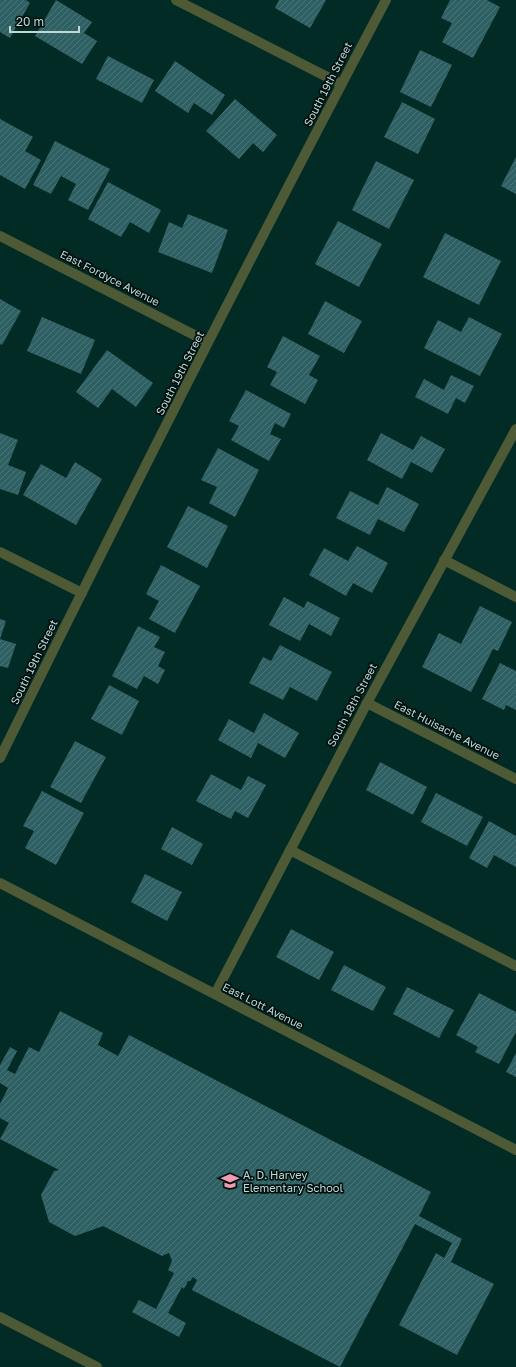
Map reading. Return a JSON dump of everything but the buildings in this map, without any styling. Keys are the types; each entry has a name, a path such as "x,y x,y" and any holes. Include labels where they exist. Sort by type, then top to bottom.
{"street":[{"path":"176,0 341,84"},
{"name":"South 19th Street","path":"0,758 208,342 386,0"},
{"name":"East Fordyce Avenue","path":"0,236 208,342"},
{"name":"South 18th Street","path":"215,994 366,702 516,429"},
{"path":"0,552 82,593"},
{"path":"444,560 516,597"},
{"name":"East Huisache Avenue","path":"366,702 516,779"},
{"path":"290,850 516,966"},
{"name":"East Lott Avenue","path":"0,882 516,1150"},
{"path":"0,1317 97,1367"}],"place":[{"name":"A. D. Harvey Elementary School","path":"230,1181"}]}
